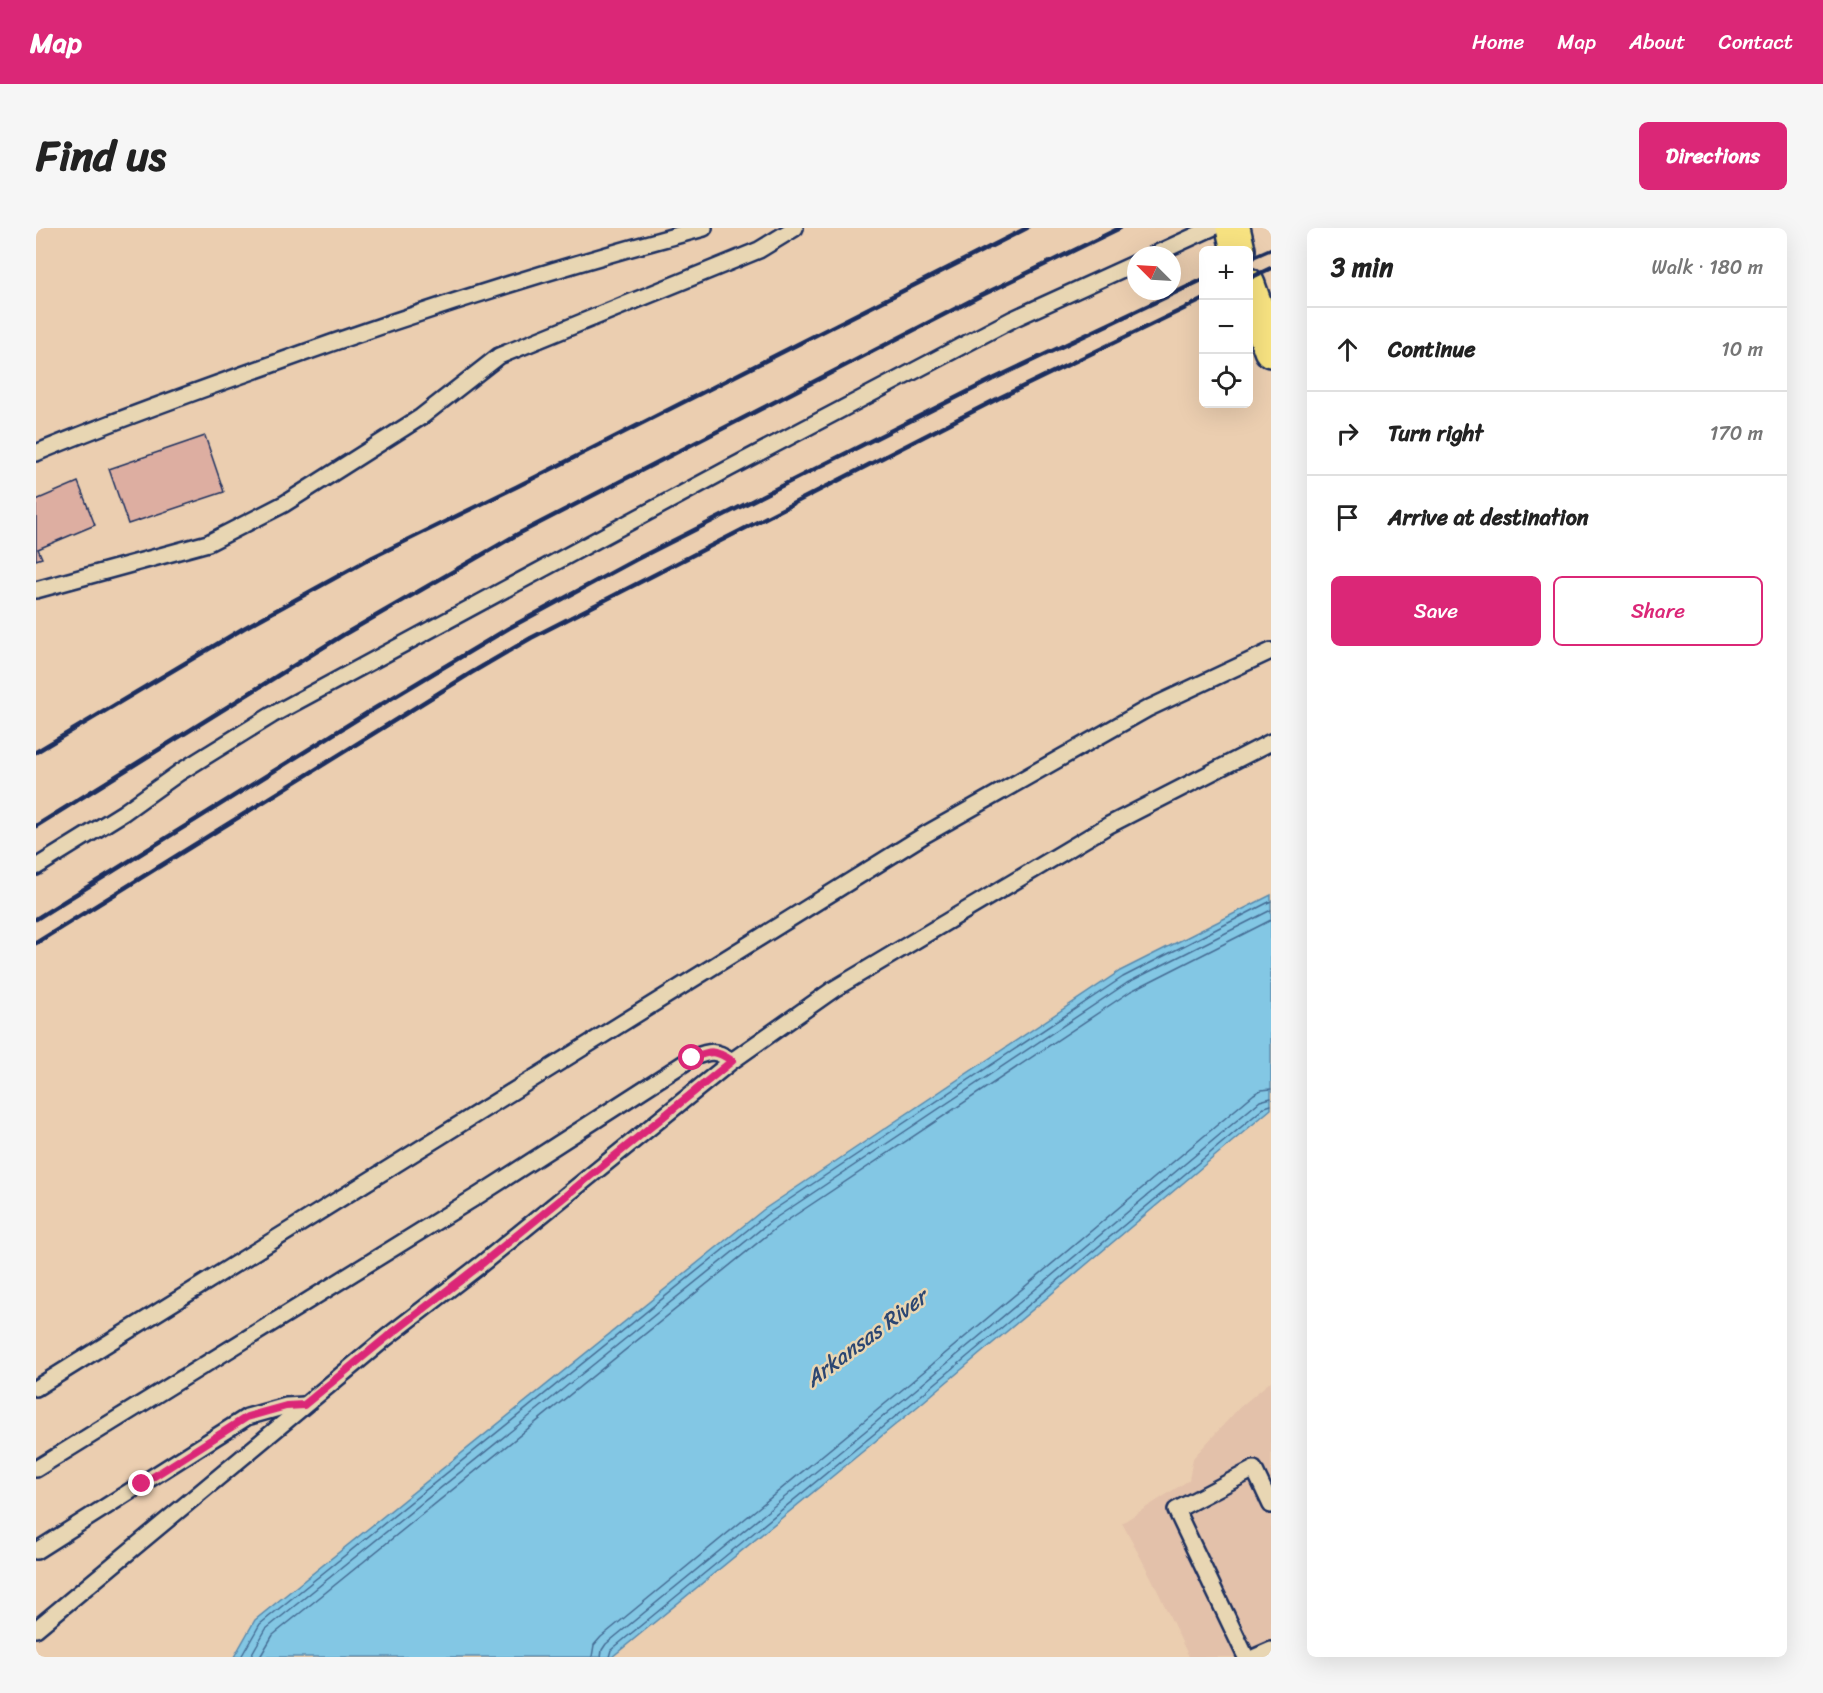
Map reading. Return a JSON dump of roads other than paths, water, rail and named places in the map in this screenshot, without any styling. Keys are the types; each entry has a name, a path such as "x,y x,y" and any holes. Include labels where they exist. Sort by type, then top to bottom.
{"main road":[{"path":"1233,228 1237,246"},
{"path":"1253,299 1271,350"}],"lane":[{"path":"36,453 120,418 367,330 517,280 704,228"},
{"path":"36,590 208,543 284,504 421,417 499,356 759,250 795,228"},
{"path":"1173,246 1212,228"},
{"path":"36,867 123,813 180,772 272,715 949,352 1013,319 1127,267"},
{"path":"36,1388 926,834 1148,709 1271,651"},
{"path":"36,1629 387,1337 479,1266 732,1061 834,989 1109,825 1271,742"},
{"path":"36,1468 479,1195 692,1058 709,1051 723,1054 732,1061"},
{"path":"36,1551 247,1417 286,1406 304,1405"},
{"path":"1246,1657 1176,1510 1254,1469 1271,1505"},
{"path":"1255,1657 1271,1650"}],"water":[{"name":"Arkansas River","path":"1271,895 1271,1109 917,1407 612,1657 234,1657 255,1620 763,1210 1120,971"}],"railway":[{"path":"36,752 244,628 373,557 1027,228"},
{"path":"36,826 343,635 518,534 980,296 1120,228"},
{"path":"1253,257 1271,249"},
{"path":"1253,277 1271,268"},
{"path":"36,919 372,710 509,628 635,560 991,380 1199,281"},
{"path":"36,943 531,638 1001,397 1202,300"}]}
